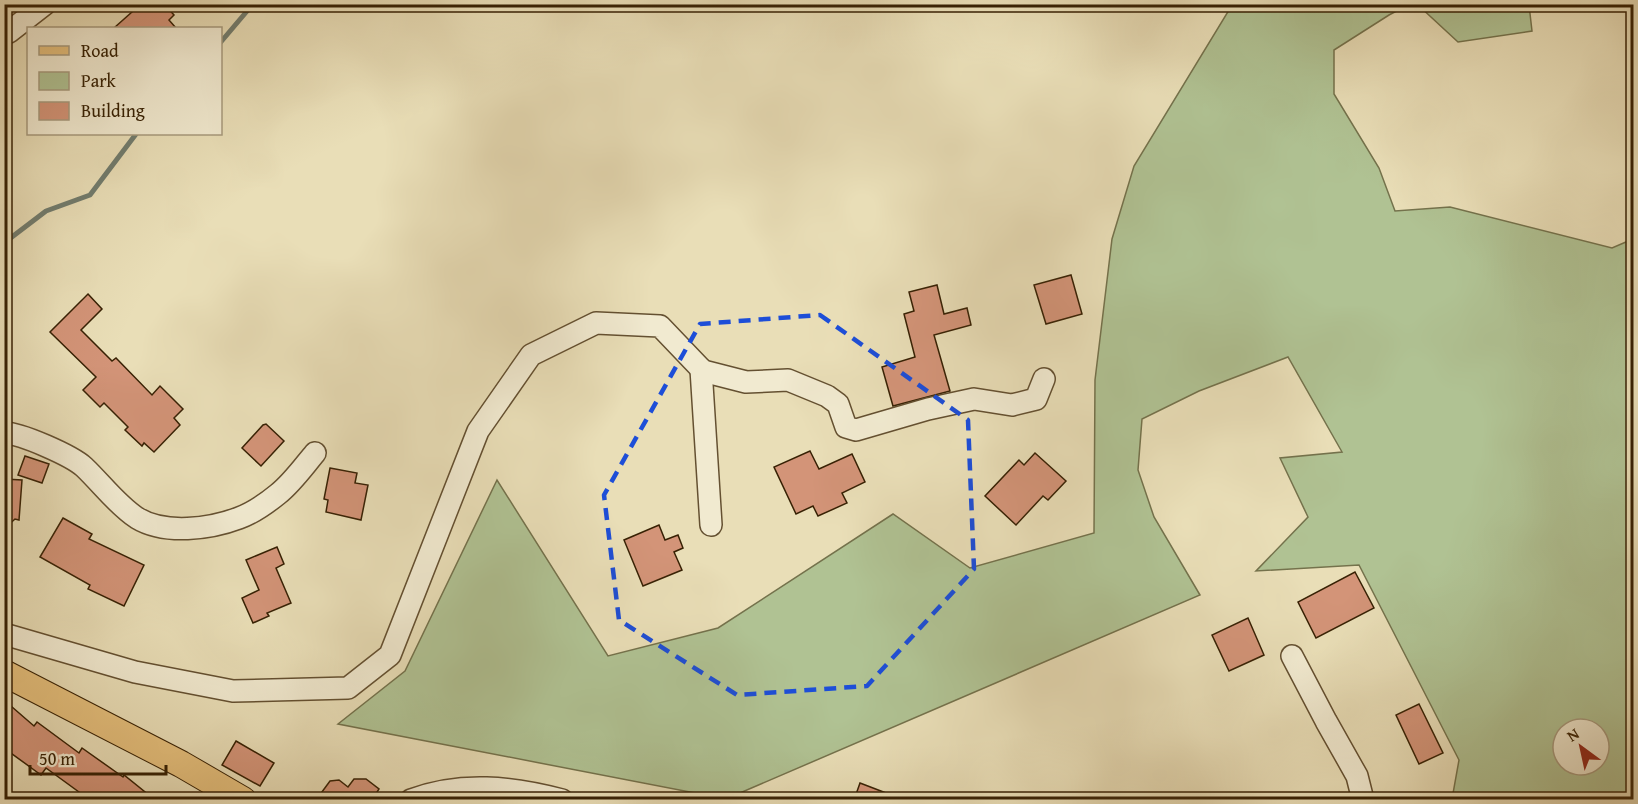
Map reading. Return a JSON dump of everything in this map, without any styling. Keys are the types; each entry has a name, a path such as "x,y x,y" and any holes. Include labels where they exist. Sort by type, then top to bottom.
{"main road":[{"path":"4,673 181,764 243,800"}],"street":[{"path":"9,32 45,4"},
{"path":"4,634 135,672 233,691 348,688 390,656 478,431 531,355 596,323 660,326 703,371 746,382 788,380 827,396 838,404 846,427 856,430 928,409 974,399 1012,405 1036,399 1044,379"},
{"path":"701,369 711,525"},
{"path":"4,433 13,433 47,447 81,465 137,518 174,529 217,525 241,518 281,492 315,453"},
{"path":"1292,656 1357,776 1363,800"},
{"path":"411,800 423,795 454,789 484,787 538,793 562,800"}],"highlighted area":[{"path":"820,315 968,420 974,569 867,686 737,695 619,620 604,495 700,324"}],"green space":[{"path":"1232,5 1408,5 1334,50 1334,94 1379,168 1395,211 1450,207 1612,248 1633,239 1633,799 1452,799 1459,760 1359,565 1256,571 1308,517 1280,458 1342,452 1288,357 1199,391 1142,419 1138,470 1154,517 1200,595 726,799 338,724 405,671 497,480 608,656 718,628 893,514 970,568 1094,533 1095,380 1112,239 1134,166"},
{"path":"1418,5 1529,5 1532,31 1458,42"}],"building":[{"path":"141,4 164,4 174,15 169,20 175,27 115,27"},
{"path":"1071,275 1082,314 1046,324 1034,285"},
{"path":"937,285 944,314 967,308 971,325 934,335 950,391 893,406 882,367 915,357 904,314 914,311 909,292"},
{"path":"88,294 102,309 81,330 112,361 116,358 152,395 160,386 183,409 174,418 180,425 154,452 144,443 142,446 125,430 128,427 104,403 100,407 83,390 96,377 50,332"},
{"path":"266,424 284,441 261,466 242,448"},
{"path":"810,451 819,469 852,454 865,482 842,493 847,503 818,516 813,506 796,514 774,467"},
{"path":"1035,453 1066,481 1048,500 1043,496 1016,525 985,496 1019,460 1024,465"},
{"path":"25,456 49,464 42,483 18,475"},
{"path":"330,468 357,473 355,483 368,485 361,520 326,512 328,500 324,499"},
{"path":"4,479 22,480 19,520 15,519 4,529"},
{"path":"63,518 92,534 89,539 144,565 124,606 88,589 90,585 40,557"},
{"path":"659,525 665,540 678,535 683,548 674,552 682,570 643,586 624,540"},
{"path":"277,547 284,564 276,568 291,603 267,613 269,616 253,623 242,598 259,590 246,560"},
{"path":"1355,572 1374,608 1316,638 1298,602"},
{"path":"1248,618 1264,655 1229,671 1212,635"},
{"path":"4,700 34,726 37,722 79,753 82,748 123,777 124,775 155,800 90,800 46,768 41,775 4,748"},
{"path":"1419,704 1443,753 1419,764 1396,715"},
{"path":"236,741 274,763 260,786 222,765"},
{"path":"354,779 366,779 379,789 372,800 316,800 330,781 339,780 348,787"},
{"path":"860,783 899,798 898,800 854,800"}],"waterway":[{"path":"222,41 253,4"},
{"path":"4,243 46,211 90,195 135,135"}]}
